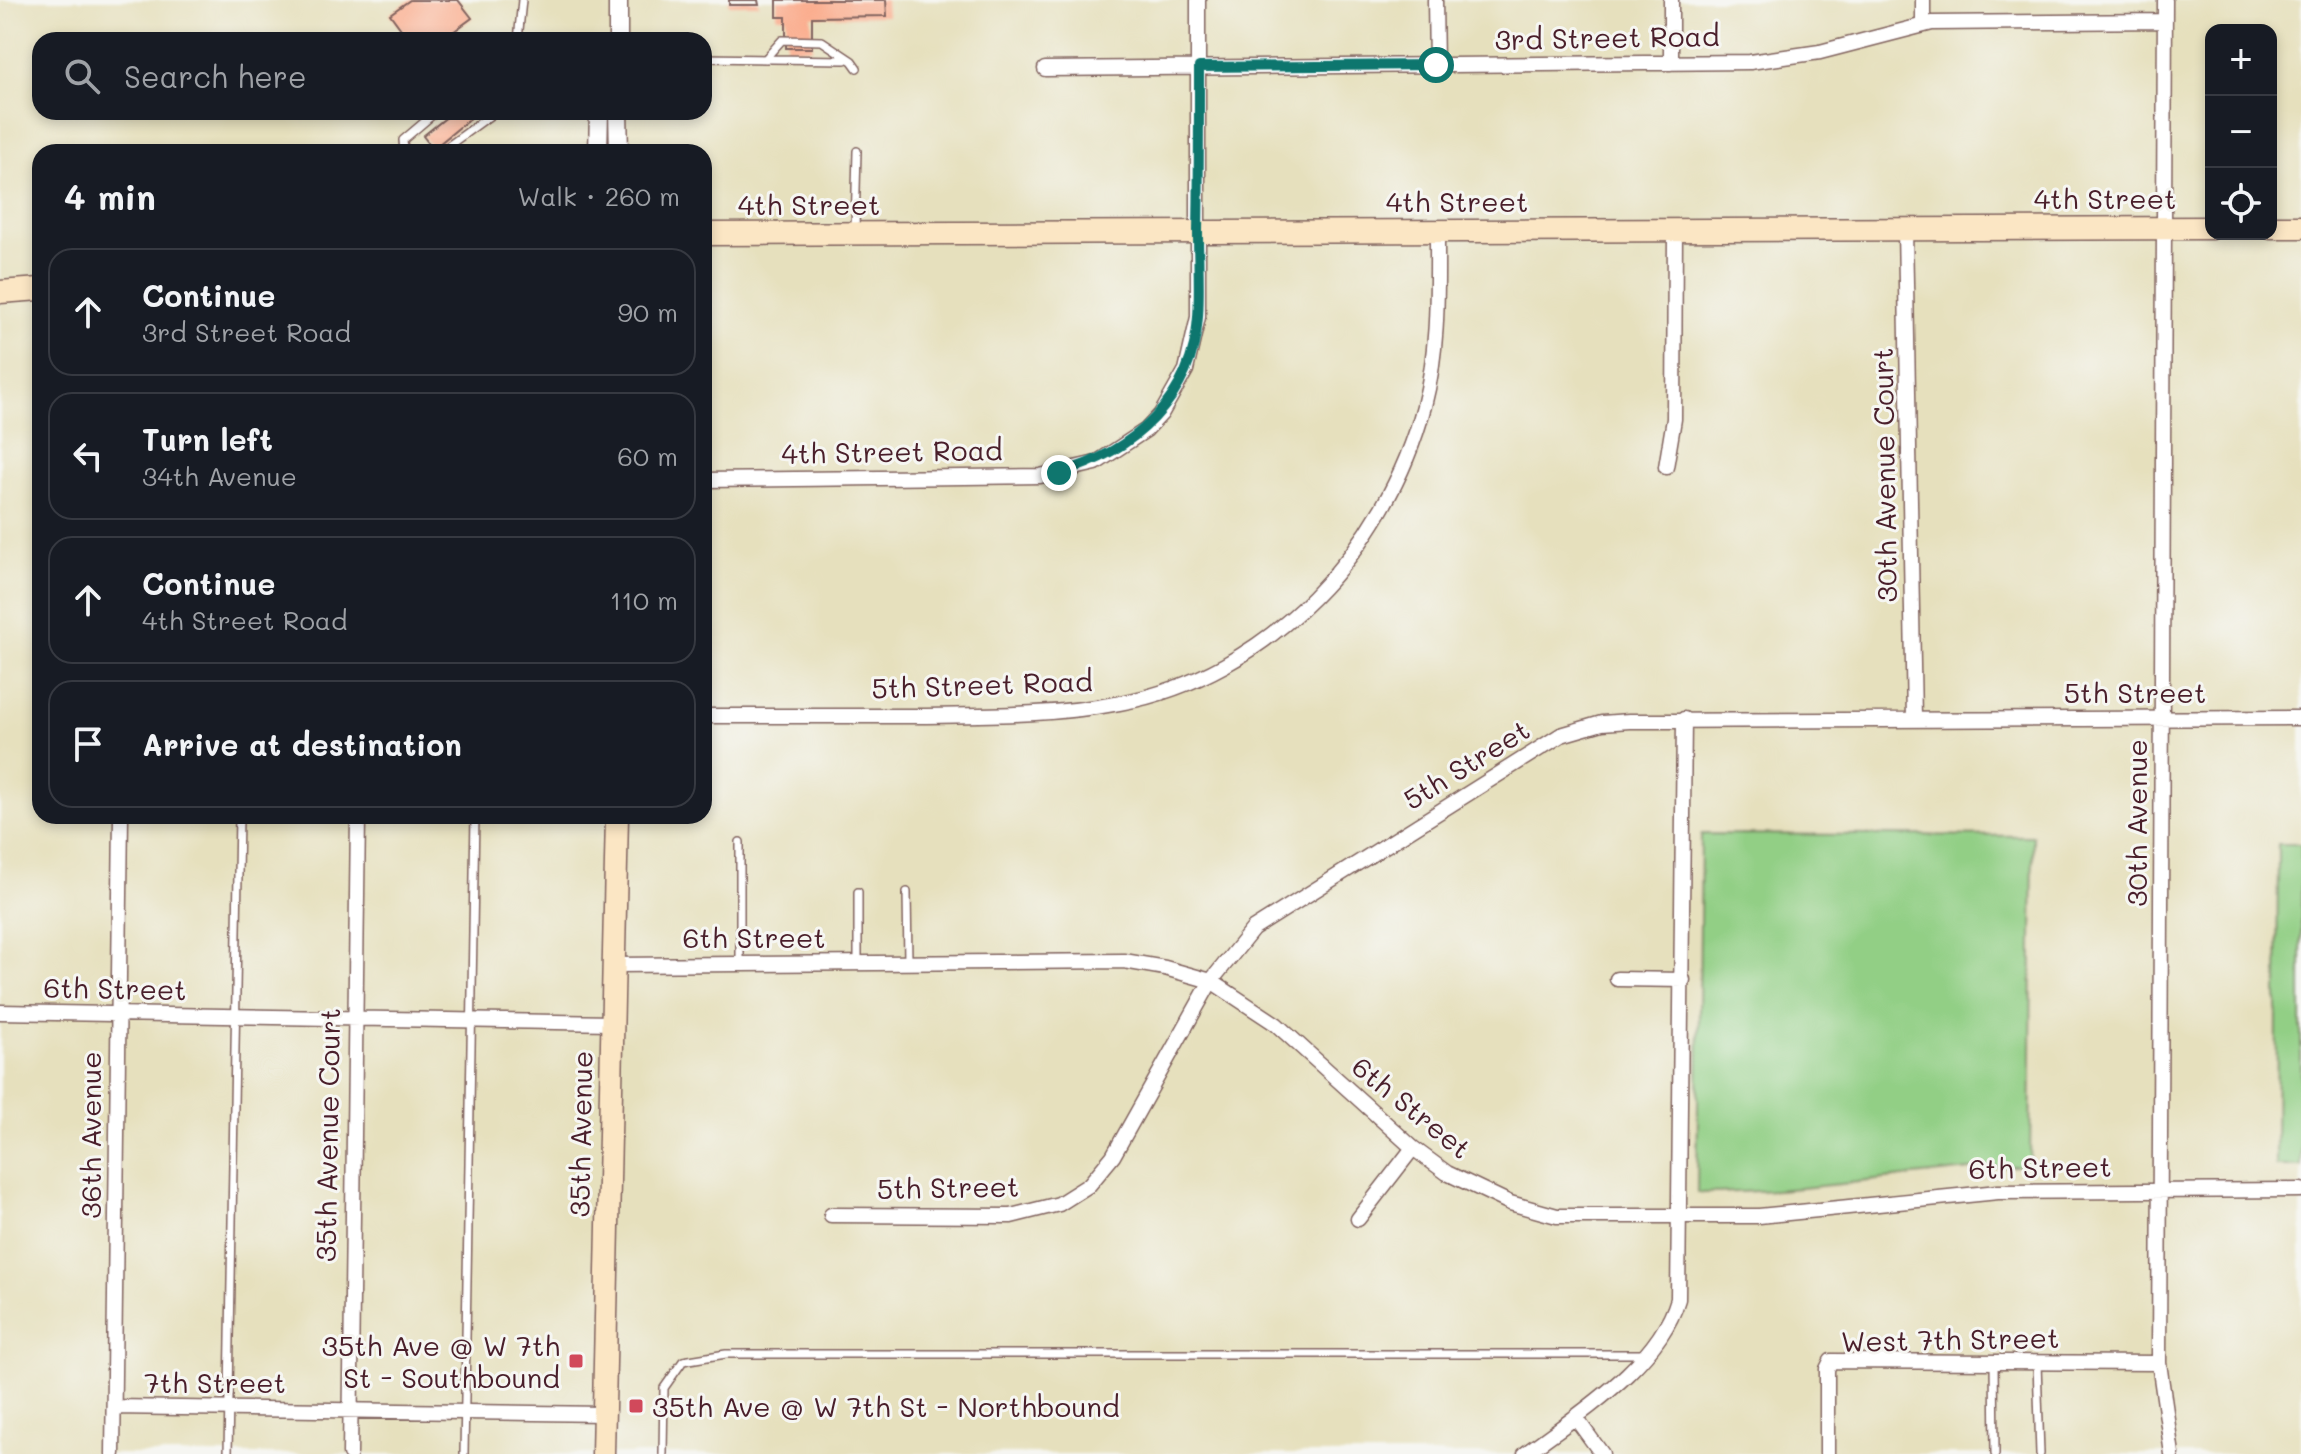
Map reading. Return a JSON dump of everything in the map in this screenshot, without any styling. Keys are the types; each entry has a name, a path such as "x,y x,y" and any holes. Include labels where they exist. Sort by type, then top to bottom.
{"main road":[{"path":"2277,227 2301,227"},
{"name":"4th Street","path":"712,234 2205,228"},
{"path":"0,292 32,290"},
{"name":"35th Avenue","path":"603,1454 617,824"}],"street":[{"name":"4th Street Road","path":"712,480 1040,476 1096,463 1146,430 1175,392 1186,370 1198,317 1198,0"},
{"path":"1435,0 1436,65"},
{"path":"1671,0 1671,63"},
{"path":"1923,0 1923,25"},
{"name":"30th Avenue","path":"2165,0 2159,1363 2172,1454"},
{"path":"616,2 618,32"},
{"name":"3rd Street Road","path":"1045,69 1750,62 1820,52 1923,25 2165,21"},
{"path":"598,144 599,120"},
{"path":"618,120 619,144"},
{"name":"30th Avenue Court","path":"1905,229 1914,719"},
{"path":"1666,467 1674,419 1675,230"},
{"name":"5th Street Road","path":"712,716 1057,713 1124,703 1184,683 1264,640 1307,606 1331,580 1379,515 1395,487 1424,406 1436,337 1437,231"},
{"name":"5th Street","path":"831,1215 1011,1216 1059,1204 1089,1185 1113,1156 1211,981 1253,929 1561,735 1602,723 1684,719 2301,718"},
{"path":"1525,1454 1575,1417 1648,1354 1671,1321 1678,1299 1684,719"},
{"name":"36th Avenue","path":"113,1454 121,824"},
{"name":"35th Avenue Court","path":"350,1454 358,824"},
{"name":"6th Street","path":"613,965 1124,961 1211,981 1276,1024 1413,1148 1475,1189 1557,1216 1804,1213 1998,1192 2301,1190"},
{"path":"1617,979 1683,980"},
{"name":"6th Street","path":"0,1012 612,1023"},
{"path":"1358,1219 1413,1148"},
{"name":"West 7th Street","path":"1827,1454 1827,1369 1831,1361 2159,1363"},
{"name":"7th Street","path":"114,1407 603,1414"},
{"path":"1575,1417 1602,1454"}],"lane":[{"path":"519,32 522,0"},
{"path":"765,59 782,40 817,40 845,60"},
{"path":"712,58 845,60 852,61 857,68"},
{"path":"403,144 403,140 427,120"},
{"path":"435,120 437,125"},
{"path":"446,144 476,120"},
{"path":"855,234 857,151"},
{"path":"228,1454 239,824"},
{"path":"464,1454 474,1021 475,824"},
{"path":"740,842 740,963"},
{"path":"858,892 858,962"},
{"path":"907,892 908,962"},
{"path":"663,1454 664,1388 683,1361 726,1354 1648,1354"},
{"path":"1994,1362 1995,1454"},
{"path":"2037,1363 2040,1454"}],"green space":[{"path":"1701,834 2033,836 2030,1165 1781,1190 1697,1193"},
{"path":"2278,844 2301,844 2301,1166 2276,1166"}],"building":[{"path":"410,0 458,0 472,18 453,32 403,32 390,14"},
{"path":"729,0 758,0 759,5 729,5"},
{"path":"777,0 886,0 887,16 812,17 812,48 786,48 786,17 777,17"},
{"path":"443,120 468,120 439,144 429,144 423,136"}],"place":[{"name":"35th Ave @ W 7th St - Southbound","path":"576,1361"},
{"name":"35th Ave @ W 7th St - Northbound","path":"636,1406"}],"route":[{"path":"1059,473 1096,463 1146,430 1161,414 1186,370 1196,339 1198,317 1199,67 1436,65"}]}
